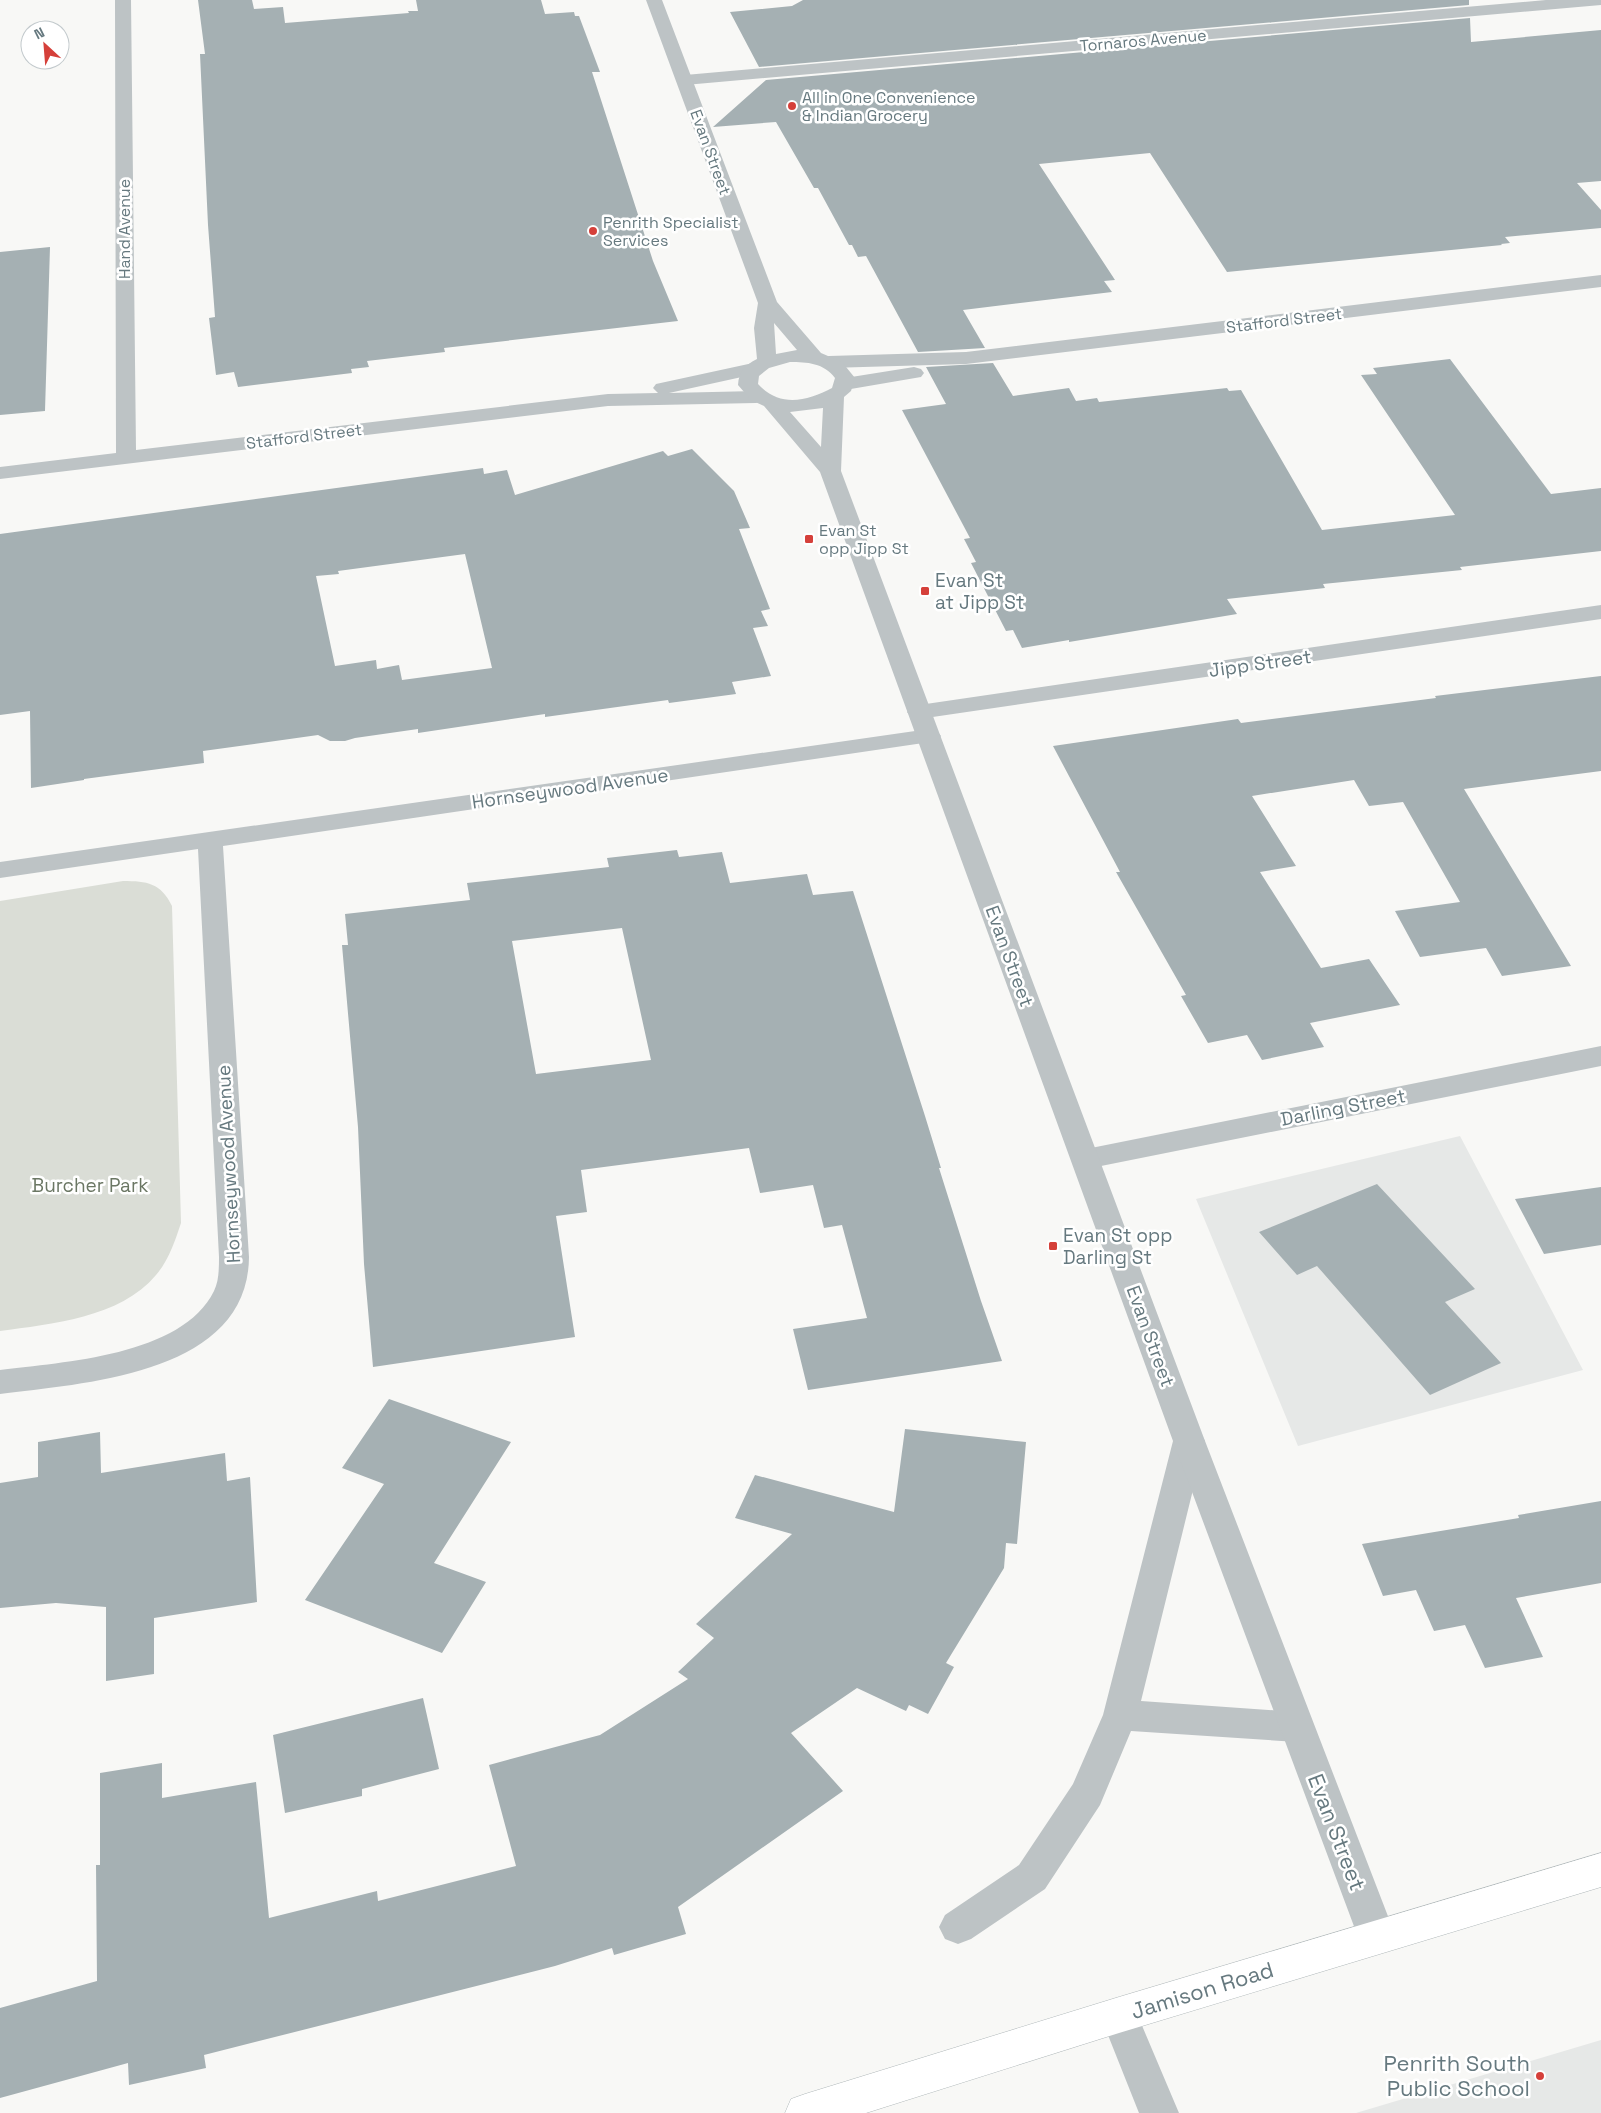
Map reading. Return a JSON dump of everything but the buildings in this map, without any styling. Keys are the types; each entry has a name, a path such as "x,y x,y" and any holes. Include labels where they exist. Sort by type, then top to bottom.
{"main road":[{"name":"Jamison Road","path":"805,2113 1119,2015 1601,1870"}],"street":[{"name":"Hand Avenue","path":"123,0 126,458"},
{"name":"Evan Street","path":"654,0 768,303 822,360 842,372 846,378 839,391 830,472"},
{"name":"Tornaros Avenue","path":"685,80 1601,0"},
{"name":"Stafford Street","path":"0,473 608,400 760,365 790,356 822,360 966,358 1601,281"},
{"name":"Evan Street","path":"768,303 760,365 747,375 746,383 749,390 764,400 830,472 1189,1441 1377,1937"},
{"name":"Stafford Street","path":"608,400 764,400 798,406 812,405 839,391 911,374 966,358"},
{"name":"Jipp Street","path":"924,724 1601,612"},
{"name":"Hornseywood Avenue","path":"0,870 210,840 924,724"},
{"name":"Hornseywood Avenue","path":"0,1382 119,1365 157,1353 188,1336 208,1321 228,1295 233,1275 234,1257 210,840"},
{"name":"Darling Street","path":"1086,1159 1601,1056"},
{"path":"958,1927 1032,1876 1087,1794 1120,1715 1189,1441"},
{"path":"1120,1715 1297,1727"},
{"path":"1119,2015 1159,2113"}],"shaded area":[{"path":"1460,1136 1583,1370 1298,1446 1196,1199"},
{"name":"Penrith South Public School","path":"1601,2040 1601,2113 1356,2113"}],"green space":[{"name":"Burcher Park","path":"123,881 146,883 158,888 168,898 172,906 181,1223 171,1250 161,1269 141,1289 124,1301 104,1310 62,1322 0,1331 0,901"}],"place":[{"name":"All in One Convenience & Indian Grocery","path":"792,106"},
{"name":"Penrith Specialist Services","path":"593,231"},
{"name":"Evan St opp Jipp St","path":"809,539"},
{"name":"Evan St at Jipp St","path":"925,591"},
{"name":"Evan St opp Darling St","path":"1053,1246"},
{"name":"Penrith South Public School","path":"1540,2076"}]}
